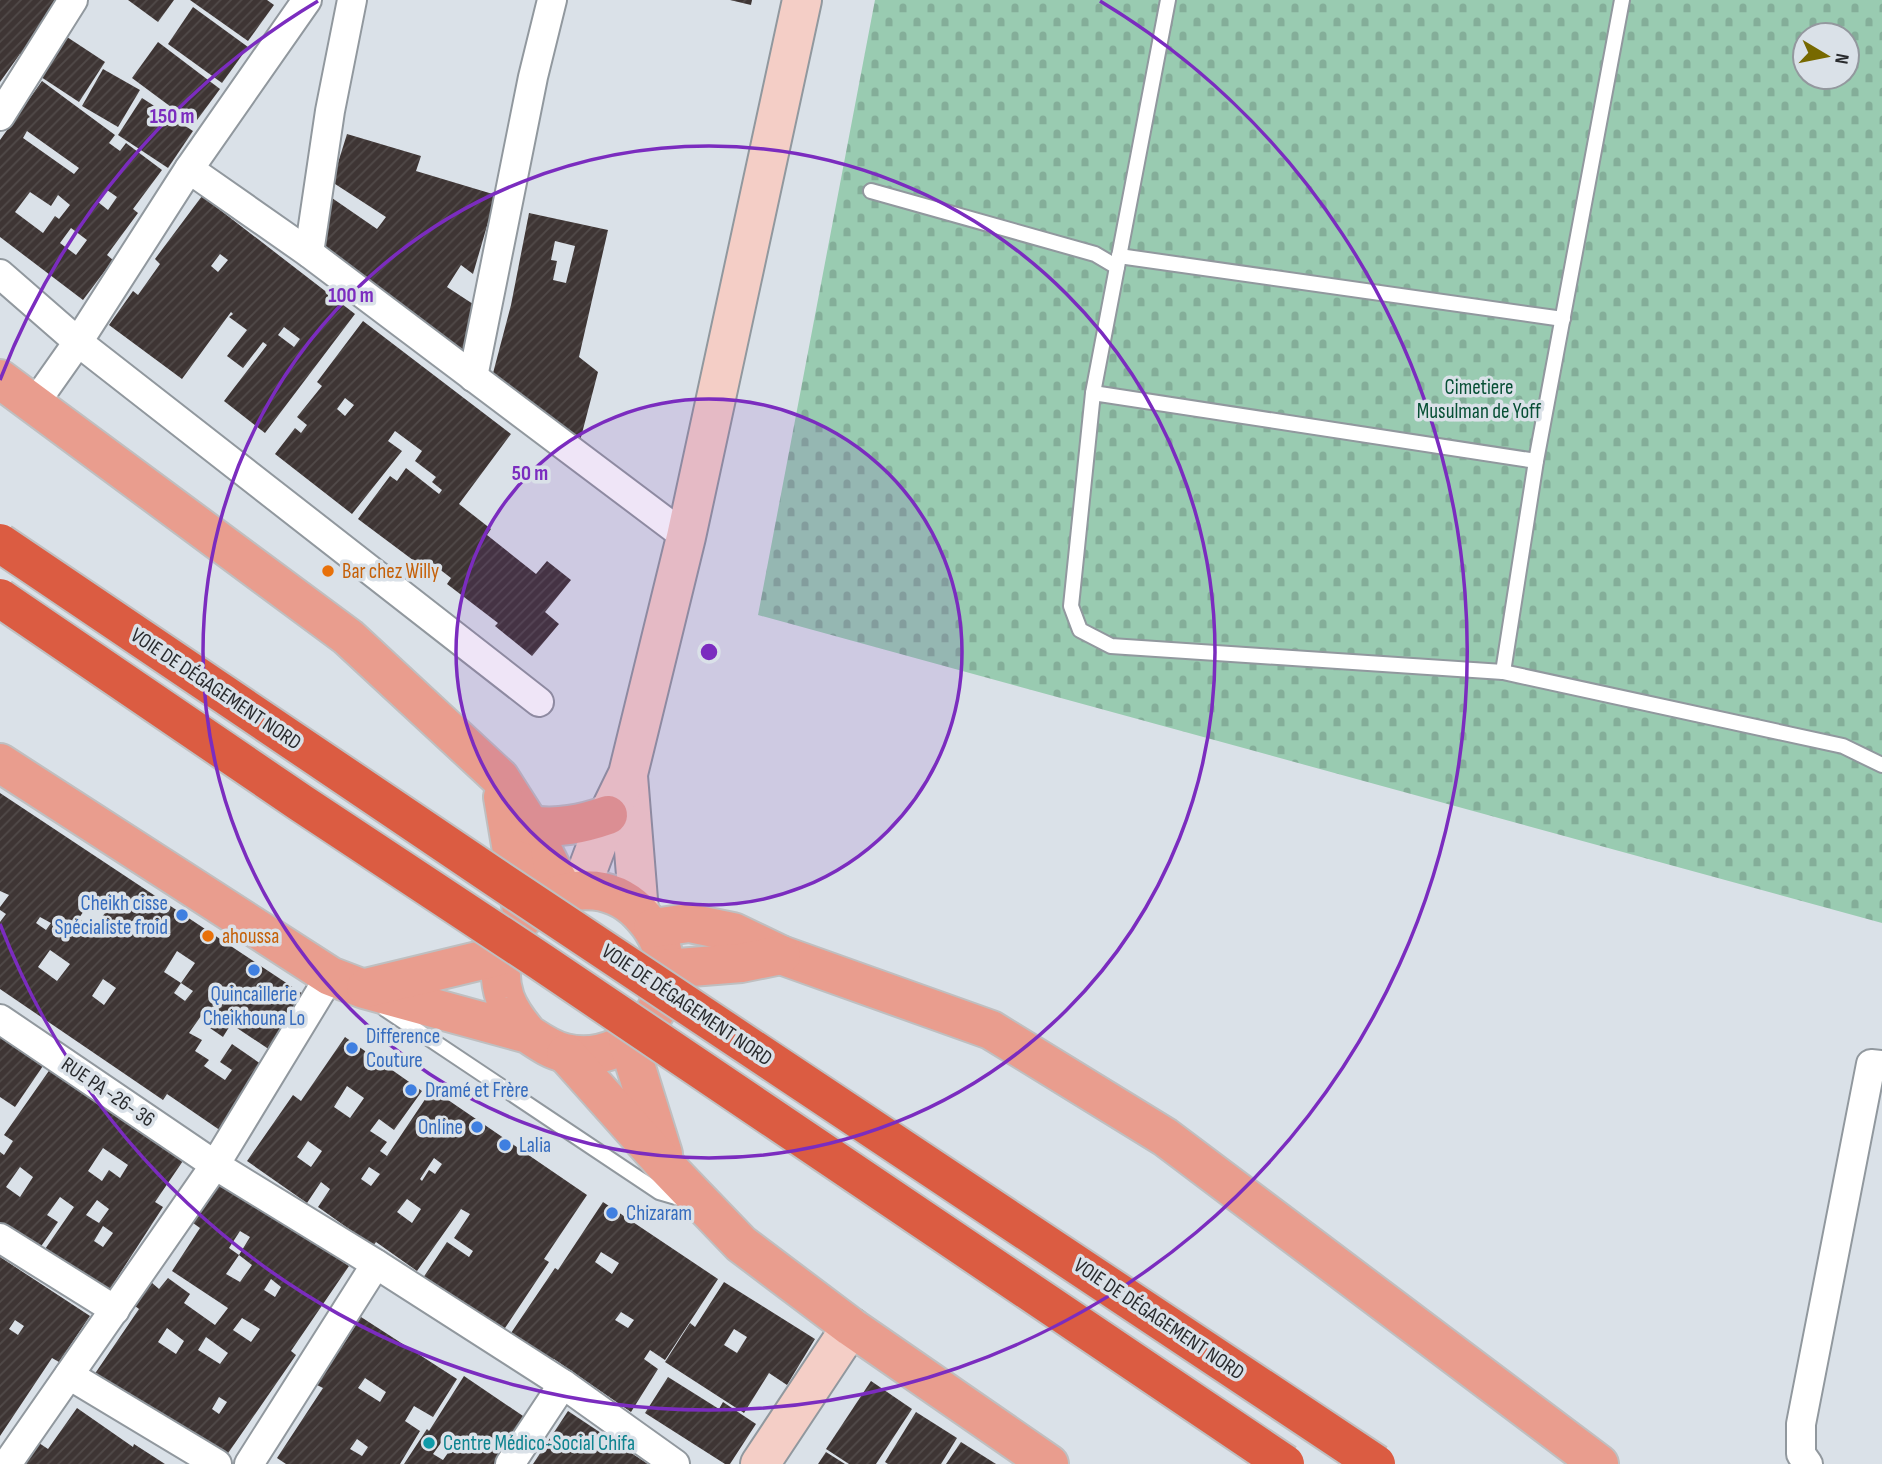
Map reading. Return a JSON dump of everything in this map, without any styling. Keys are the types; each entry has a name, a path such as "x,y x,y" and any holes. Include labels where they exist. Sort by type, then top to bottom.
{"highway":[{"name":"VOIE DE DÉGAGEMENT NORD","path":"0,543 1376,1464"},
{"path":"0,598 1285,1464"}],"main road":[{"path":"0,379 348,638 500,778 572,892"},
{"path":"0,763 346,982 528,1034"},
{"path":"500,778 523,917"},
{"path":"530,825 562,827 582,824 608,815"},
{"path":"572,892 601,892 621,899 646,920 662,948 666,969 664,991 656,1011 644,1029 628,1042 608,1052 587,1056 566,1054 545,1046 528,1034 514,1017 505,998 501,976 503,955 511,935 523,917 539,903 572,892"},
{"path":"646,920 689,923 733,932 781,956 991,1030 1166,1137 1599,1464"},
{"path":"346,982 503,955"},
{"path":"666,969 741,963 781,956"},
{"path":"628,1042 666,1166"},
{"path":"566,1054 666,1166 741,1244 851,1327 1049,1464"}],"street":[{"path":"0,116 74,0"},
{"path":"35,403 78,342 189,169 307,0"},
{"path":"309,253 330,111 352,0"},
{"path":"473,377 533,77 552,0"},
{"path":"572,892 628,774 686,537 802,0"},
{"path":"189,169 309,253 686,537"},
{"path":"0,274 78,342 538,702"},
{"path":"628,774 646,920"},
{"path":"7,1464 346,982"},
{"name":"RUE PA -26- 36","path":"0,1019 215,1165 563,1384 675,1464"},
{"path":"1808,1464 1801,1454 1801,1424 1871,1064 1882,1065"},
{"path":"0,1238 115,1310"},
{"path":"249,1464 376,1264"},
{"path":"760,1464 851,1327"},
{"path":"69,1375 217,1464"},
{"path":"510,1464 563,1384"}],"lane":[{"path":"1168,0 1093,393 1071,606 1080,630 1111,646 1503,672 1843,746 1882,765"},
{"path":"1503,672 1536,461 1622,0"},
{"path":"871,191 1118,262 1563,319"},
{"path":"1093,393 1536,461"},
{"path":"346,982 659,1192 704,1205"}],"green space":[{"name":"Cimetiere Musulman de Yoff","path":"875,0 1882,0 1882,923 758,615"}],"building":[{"path":"0,0 60,0 24,57 20,54 0,82"},
{"path":"128,0 174,0 158,22"},
{"path":"190,0 267,0 274,5 248,41"},
{"path":"730,0 752,0 751,5"},
{"path":"193,7 248,47 222,83 168,44"},
{"path":"64,35 105,62 79,102 38,75"},
{"path":"158,42 220,89 194,124 132,78"},
{"path":"103,69 140,90 118,127 82,106"},
{"path":"42,81 115,135 109,143 120,151 126,143 162,170 133,209 138,213 107,255 113,260 83,300 0,237 0,140","holes":["27,131 79,168 74,174 23,138","107,190 117,197 108,210 98,202","30,192 51,206 58,195 70,205 59,219 55,216 43,233 15,212","71,228 87,240 76,255 60,243"]},
{"path":"142,98 193,131 168,168 118,135"},
{"path":"347,134 421,156 416,171 496,195 473,274 461,265 447,287 473,304 462,354 322,245 332,198 377,229 386,217 332,182"},
{"path":"202,196 355,314 265,433 224,401 267,345 263,342 243,368 227,356 247,330 229,317 233,314 231,312 182,379 109,325 133,291 138,295 160,264 155,259","holes":["220,254 228,260 218,272 211,266","284,327 300,339 294,347 278,335"]},
{"path":"529,213 608,230 579,357 598,372 580,441 492,377 511,305","holes":["555,241 575,246 566,283 553,280 557,261 551,260"]},
{"path":"363,321 511,434 459,504 491,529 487,535 536,574 547,561 571,580 545,612 559,624 532,656 495,626 498,623 447,584 451,578 438,568 433,575 358,519 390,476 397,481 406,468 439,494 442,490 432,482 436,477 415,461 422,451 395,431 388,441 402,451 352,514 275,454 295,428 301,433 307,425 297,417 322,386 317,382","holes":["345,398 354,405 345,416 337,409"]},
{"path":"0,793 312,1000 276,1054 231,1024 223,1037 207,1026 209,1022 201,1016 189,1033 202,1040 195,1051 209,1060 204,1066 225,1080 232,1070 220,1062 232,1044 271,1071 227,1135 167,1094 163,1100 0,989 0,922 6,914 0,907 9,895 0,891","holes":["90,902 105,913 93,929 79,918","40,917 51,923 46,930 36,923","50,950 70,964 57,981 38,967","177,951 195,963 181,983 164,972","103,979 116,988 104,1005 92,996","181,983 193,991 185,1001 174,993"]},
{"path":"0,1030 45,1063 15,1107 0,1097"},
{"path":"345,1037 422,1091 394,1130 379,1119 370,1131 387,1142 380,1151 387,1156 432,1089 587,1195 544,1259 549,1262 503,1331 423,1278 447,1242 469,1257 473,1251 454,1238 470,1214 461,1209 417,1271 376,1242 373,1246 318,1207 330,1189 321,1182 307,1203 247,1161 293,1095 301,1101","holes":["347,1086 364,1098 350,1118 334,1107","308,1141 322,1151 311,1167 297,1157","434,1158 442,1164 435,1174 429,1170 422,1181 420,1179","369,1167 380,1174 371,1186 361,1179","407,1199 421,1209 412,1223 397,1212"]},
{"path":"53,1065 185,1158 155,1202 163,1207 106,1295 43,1252 74,1207 60,1197 47,1215 58,1222 37,1252 0,1228 0,1152 4,1155 13,1141 4,1135","holes":["103,1148 128,1165 120,1178 109,1170 102,1181 88,1171","20,1167 33,1177 20,1197 6,1187","97,1200 109,1209 99,1223 86,1215","103,1226 113,1233 103,1247 94,1241"]},
{"path":"217,1179 286,1226 288,1223 349,1266 291,1351 296,1355 224,1459 94,1375 139,1309 135,1306 151,1282 159,1289 168,1278 190,1294 184,1303 215,1325 228,1308 172,1271 200,1228 189,1220","holes":["240,1231 250,1237 239,1255 229,1248","239,1255 252,1265 240,1282 226,1274","271,1279 281,1287 275,1297 264,1290","242,1318 260,1329 251,1342 233,1330","167,1328 184,1341 176,1354 158,1342","206,1337 228,1353 220,1364 198,1350","219,1397 227,1402 219,1414 212,1409"]},
{"path":"603,1202 718,1279 665,1360 650,1350 644,1359 658,1369 631,1412 554,1359 550,1364 509,1336 555,1268 558,1270","holes":["601,1252 619,1263 612,1274 595,1262","621,1312 634,1320 628,1328 615,1320"]},
{"path":"0,1257 90,1316 59,1362 52,1358 0,1436","holes":["15,1320 24,1326 18,1335 9,1329"]},
{"path":"724,1282 815,1339 787,1385 769,1373 744,1413 665,1362 690,1323 695,1327","holes":["734,1329 747,1337 737,1353 724,1345"]},
{"path":"361,1317 457,1379 433,1417 414,1406 405,1421 420,1431 400,1464 286,1464 277,1458 323,1388 317,1385","holes":["365,1378 386,1392 380,1402 358,1388","357,1439 368,1447 362,1456 350,1449"]},
{"path":"464,1376 526,1418 496,1464 404,1464 427,1429 429,1431","holes":["443,1440 452,1447 443,1460 433,1454"]},
{"path":"668,1377 719,1409 723,1402 756,1424 730,1464 725,1464 645,1413"},
{"path":"871,1381 912,1409 876,1464 849,1464 826,1449"},
{"path":"77,1408 133,1447 134,1444 165,1464 20,1464 36,1441 48,1449"},
{"path":"568,1411 613,1441 648,1464 533,1464"},
{"path":"916,1412 957,1438 941,1464 888,1464 885,1462"},
{"path":"961,1442 996,1464 946,1464"},
{"path":"826,1452 845,1464 818,1464"}],"place":[{"name":"Bar chez Willy","path":"328,571"},
{"name":"Cheikh cisse Spécialiste froid","path":"182,915"},
{"name":"ahoussa","path":"208,936"},
{"name":"Quincaillerie Cheikhouna Lo","path":"254,970"},
{"name":"Difference Couture","path":"352,1048"},
{"name":"Dramé et Frère","path":"411,1090"},
{"name":"Online","path":"477,1127"},
{"name":"Lalia","path":"505,1145"},
{"name":"Chizaram","path":"612,1213"},
{"name":"Centre Médico-Social Chifa","path":"429,1443"}]}
